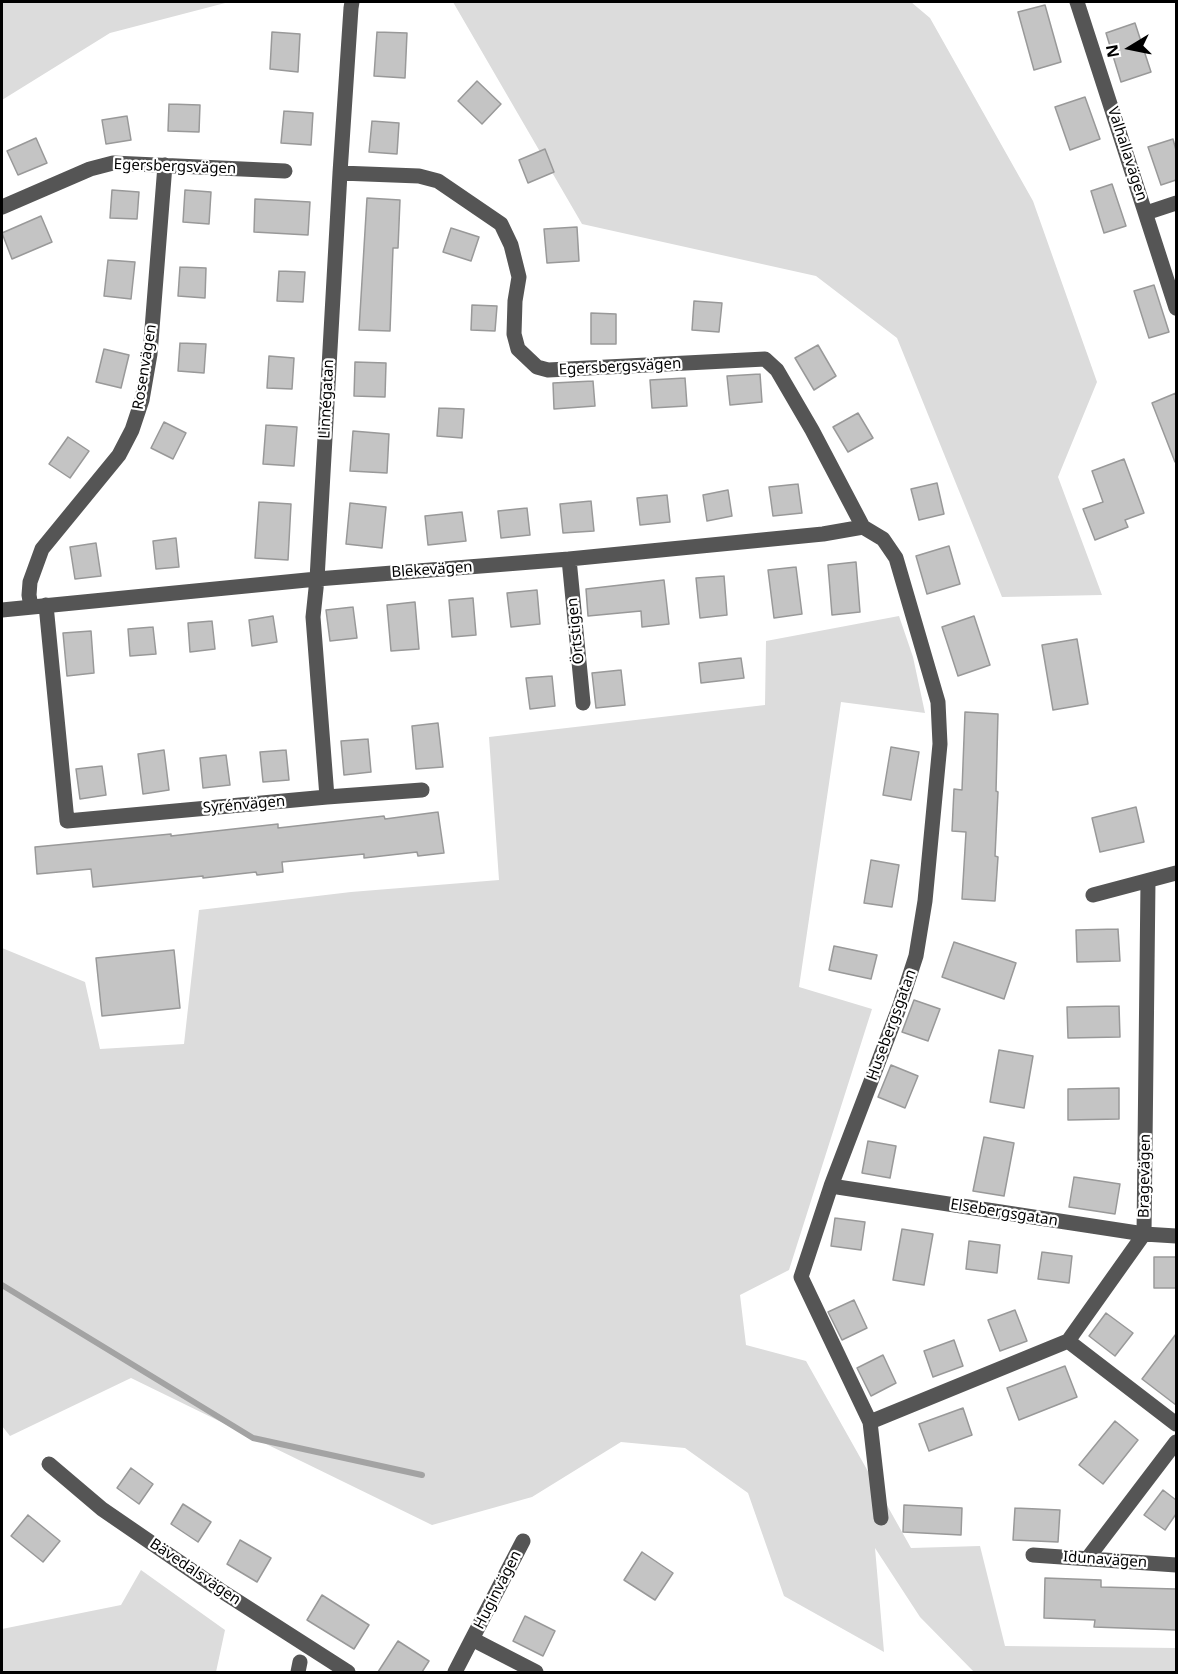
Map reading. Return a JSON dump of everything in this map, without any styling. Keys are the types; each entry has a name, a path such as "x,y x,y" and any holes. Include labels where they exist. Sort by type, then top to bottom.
{"street":[{"name":"Linnégatan","path":"327,797 313,617 352,2"},
{"name":"Valhallavägen","path":"1077,2 1176,308"},
{"name":"Egersbergsvägen","path":"2,207 90,169 113,163 285,171"},
{"name":"Rosenvägen","path":"67,821 39,606 29,595 30,582 42,549 119,455 132,430 142,400 150,354 165,165"},
{"name":"Egersbergsvägen","path":"340,172 419,176 438,181 501,224 511,245 519,277 514,334 518,349 537,367 548,370 765,359 777,370 812,430 863,527"},
{"path":"1146,213 1176,203"},
{"name":"Blekevägen","path":"2,610 317,579 569,560 822,534 863,527"},
{"name":"Husebergsgatan","path":"863,527 883,539 896,558 938,702 940,744 925,901 916,956 899,1008 831,1186 801,1277 870,1422 881,1518"},
{"name":"Örtstigen","path":"569,560 584,703"},
{"name":"Syrénvägen","path":"67,821 422,790"},
{"path":"1094,895 1176,873"},
{"name":"Bragevägen","path":"1068,1341 1144,1234 1148,880"},
{"name":"Elsebergsgatan","path":"831,1186 1144,1234 1176,1236"},
{"path":"870,1422 1068,1341 1176,1424"},
{"path":"1087,1559 1176,1442"},
{"name":"Bävedalsvägen","path":"49,1464 102,1509 220,1590 348,1672"},
{"name":"Huginvägen","path":"472,1640 523,1541"},
{"name":"Idunavägen","path":"1033,1555 1176,1565"},
{"path":"455,1672 472,1640 536,1672"}],"shaded area":[{"path":"2,2 229,2 110,33 2,100"},
{"path":"453,2 911,2 930,18 1033,201 1097,382 1058,477 1102,595 1002,597 897,338 816,276 582,224"},
{"path":"899,616 913,657 925,713 841,702 799,987 872,1009 789,1270 740,1295 746,1345 806,1361 911,1548 980,1546 1005,1646 1176,1648 1176,1672 974,1672 920,1617 875,1548 884,1652 784,1596 748,1493 685,1448 621,1442 532,1497 432,1525 131,1378 10,1436 2,1426 2,948 85,982 100,1049 184,1044 199,910 351,892 499,880 489,737 765,705 766,641"},
{"path":"141,1570 225,1630 216,1672 2,1672 2,1629 121,1605"}],"building":[{"path":"1045,5 1061,62 1034,70 1018,12"},
{"path":"1135,23 1151,72 1121,82 1106,33"},
{"path":"272,32 300,34 298,72 270,69"},
{"path":"377,32 407,33 405,78 374,76"},
{"path":"477,81 501,104 482,124 458,101"},
{"path":"1085,97 1100,139 1070,150 1055,107"},
{"path":"169,104 200,105 199,132 168,131"},
{"path":"284,111 313,113 311,145 281,143"},
{"path":"127,116 131,140 106,144 102,120"},
{"path":"372,121 399,123 397,154 369,152"},
{"path":"36,138 47,163 18,175 7,151"},
{"path":"1173,139 1176,150 1176,180 1161,185 1148,147"},
{"path":"545,149 554,172 528,183 519,160"},
{"path":"1112,184 1126,226 1104,233 1091,191"},
{"path":"112,190 139,192 137,219 110,218"},
{"path":"185,190 211,192 209,224 183,222"},
{"path":"367,198 400,200 398,248 393,248 390,331 359,330"},
{"path":"255,199 310,202 308,235 254,232"},
{"path":"41,216 52,242 12,259 2,233"},
{"path":"577,227 579,261 547,263 544,229"},
{"path":"451,228 479,237 471,261 443,252"},
{"path":"108,260 135,262 131,299 104,296"},
{"path":"180,267 206,268 205,298 178,296"},
{"path":"279,271 305,272 303,302 277,301"},
{"path":"1154,285 1169,332 1149,338 1134,291"},
{"path":"694,301 722,303 719,332 692,330"},
{"path":"472,305 497,306 495,331 471,330"},
{"path":"591,313 616,314 616,344 591,344"},
{"path":"180,343 206,344 204,373 178,371"},
{"path":"818,345 836,376 814,390 795,358"},
{"path":"104,349 129,355 121,388 96,382"},
{"path":"269,356 294,358 292,389 267,388"},
{"path":"355,362 386,363 385,397 354,396"},
{"path":"760,374 762,402 730,405 727,376"},
{"path":"685,378 687,406 652,408 650,380"},
{"path":"593,381 595,406 554,409 553,383"},
{"path":"1176,393 1176,462 1175,462 1152,403"},
{"path":"439,408 464,409 462,438 437,436"},
{"path":"858,413 873,438 848,452 833,427"},
{"path":"164,422 186,433 173,459 151,448"},
{"path":"266,425 297,427 294,466 263,464"},
{"path":"353,431 389,434 387,473 350,471"},
{"path":"68,437 89,451 70,478 49,464"},
{"path":"1124,459 1144,513 1125,520 1128,527 1095,540 1083,509 1103,502 1092,471"},
{"path":"937,483 944,514 919,520 911,489"},
{"path":"798,484 802,513 773,516 769,487"},
{"path":"728,490 732,516 707,521 703,495"},
{"path":"667,495 670,522 640,525 637,498"},
{"path":"591,501 594,531 563,533 560,504"},
{"path":"259,502 291,504 288,560 255,558"},
{"path":"350,503 386,507 382,548 346,544"},
{"path":"527,508 530,535 501,538 498,511"},
{"path":"462,512 466,541 428,545 425,516"},
{"path":"176,538 179,567 156,569 153,541"},
{"path":"96,543 101,576 75,579 70,547"},
{"path":"949,546 960,584 927,594 916,556"},
{"path":"856,562 860,612 832,615 828,565"},
{"path":"796,567 802,614 774,618 768,570"},
{"path":"724,576 727,615 700,618 696,578"},
{"path":"664,580 669,624 642,627 641,611 588,616 586,589"},
{"path":"537,590 540,624 511,627 507,593"},
{"path":"473,598 476,635 452,637 449,600"},
{"path":"415,602 419,649 391,651 387,605"},
{"path":"353,607 357,638 330,641 326,610"},
{"path":"273,616 277,642 252,646 249,620"},
{"path":"974,616 990,665 958,676 942,627"},
{"path":"212,621 215,649 190,652 188,623"},
{"path":"153,627 156,654 130,656 128,629"},
{"path":"91,631 94,673 67,676 63,633"},
{"path":"1077,639 1088,704 1053,710 1042,645"},
{"path":"741,658 744,678 701,683 699,663"},
{"path":"621,670 625,705 596,708 592,673"},
{"path":"552,676 555,706 530,709 526,678"},
{"path":"965,712 998,714 995,856 998,857 995,901 962,899 966,832 952,831 954,789 962,790"},
{"path":"438,723 443,767 416,769 412,726"},
{"path":"368,739 371,772 344,775 341,741"},
{"path":"891,747 919,752 911,800 883,795"},
{"path":"164,750 169,790 143,794 138,754"},
{"path":"286,750 289,780 263,782 260,752"},
{"path":"226,755 230,785 203,788 200,758"},
{"path":"102,766 106,795 80,799 76,769"},
{"path":"1136,807 1144,842 1100,852 1092,818"},
{"path":"438,812 444,853 418,856 417,852 364,858 364,854 282,862 283,872 257,875 256,872 203,878 203,876 93,887 91,869 37,874 35,847 171,834 171,836 278,824 278,828 384,816 385,819"},
{"path":"871,860 899,865 892,907 864,903"},
{"path":"1118,929 1120,961 1077,962 1076,930"},
{"path":"954,942 1016,963 1004,999 942,977"},
{"path":"834,946 877,955 871,979 829,970"},
{"path":"174,950 180,1008 102,1016 96,958"},
{"path":"914,1000 940,1009 928,1041 902,1032"},
{"path":"1119,1006 1120,1037 1068,1038 1067,1007"},
{"path":"999,1050 1033,1056 1024,1108 990,1102"},
{"path":"891,1065 918,1076 905,1108 878,1097"},
{"path":"1119,1088 1119,1119 1068,1120 1068,1089"},
{"path":"984,1137 1014,1143 1004,1196 973,1191"},
{"path":"868,1141 896,1146 890,1178 862,1173"},
{"path":"1074,1177 1120,1184 1115,1214 1069,1207"},
{"path":"835,1218 865,1222 861,1250 831,1246"},
{"path":"902,1229 933,1234 924,1285 893,1280"},
{"path":"969,1241 1000,1245 997,1273 966,1269"},
{"path":"1042,1252 1072,1256 1069,1283 1038,1279"},
{"path":"1154,1257 1176,1257 1176,1288 1154,1288"},
{"path":"854,1300 867,1328 842,1340 828,1312"},
{"path":"1015,1310 1027,1341 1000,1351 988,1320"},
{"path":"1106,1313 1133,1333 1115,1356 1089,1336"},
{"path":"1176,1334 1176,1405 1142,1379"},
{"path":"954,1340 963,1366 933,1377 924,1351"},
{"path":"883,1355 896,1383 871,1396 857,1368"},
{"path":"1065,1366 1077,1397 1019,1420 1007,1388"},
{"path":"963,1408 972,1435 929,1451 919,1424"},
{"path":"1115,1421 1138,1440 1103,1484 1079,1465"},
{"path":"131,1468 153,1484 139,1504 117,1488"},
{"path":"1163,1490 1176,1500 1176,1514 1165,1530 1144,1515"},
{"path":"183,1504 211,1522 198,1542 171,1524"},
{"path":"904,1505 962,1508 961,1535 903,1532"},
{"path":"1015,1508 1060,1510 1058,1542 1013,1540"},
{"path":"28,1515 60,1541 43,1562 11,1536"},
{"path":"240,1540 271,1558 257,1582 227,1564"},
{"path":"642,1552 673,1573 655,1600 624,1580"},
{"path":"1045,1578 1101,1580 1101,1587 1176,1589 1176,1630 1094,1627 1095,1620 1044,1618"},
{"path":"322,1595 369,1625 354,1649 307,1620"},
{"path":"525,1616 555,1631 543,1656 513,1641"},
{"path":"398,1641 429,1661 422,1672 378,1672"}],"waterway":[{"path":"2,1285 253,1438 422,1475"}]}
